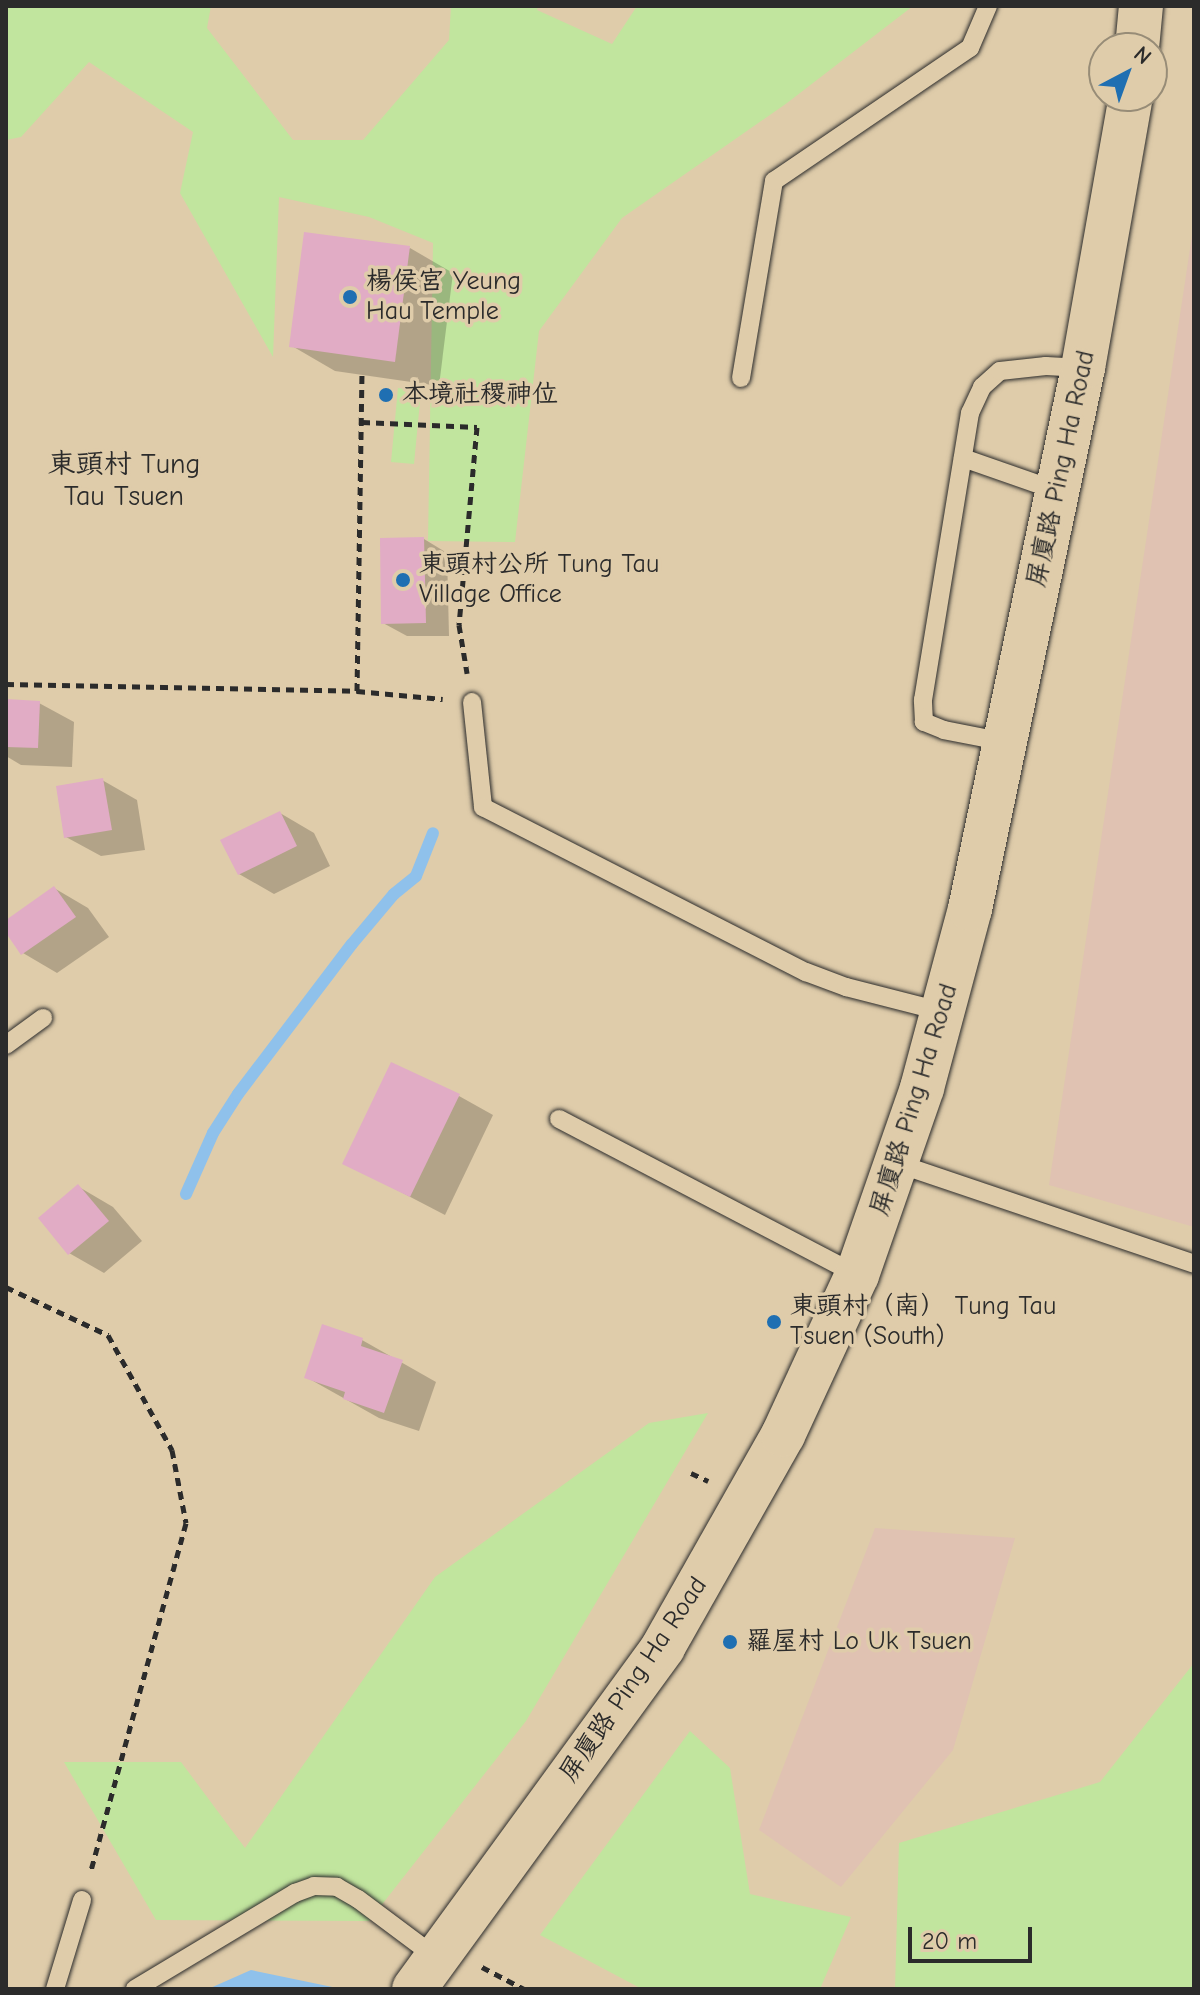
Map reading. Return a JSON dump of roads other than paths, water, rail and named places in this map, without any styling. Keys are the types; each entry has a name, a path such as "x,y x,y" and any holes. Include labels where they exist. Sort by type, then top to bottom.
{"street":[{"path":"1139,32 1141,6"},
{"name":"屏廈路 Ping Ha Road","path":"426,1974 663,1647 783,1435 857,1275 899,1164 944,1012 1005,742 1083,368 1128,112"}],"lane":[{"path":"741,378 774,181 970,48 988,6"},
{"path":"1005,742 944,730 924,722 923,700 970,413 982,387 1000,371 1046,366 1083,368"},
{"path":"963,458 1058,491"},
{"path":"472,702 483,807 806,972 859,991 944,1012"},
{"path":"6,1045 43,1018"},
{"path":"559,1119 857,1275"},
{"path":"899,1164 1194,1264"},
{"path":"135,1989 295,1893 314,1886 337,1887 358,1899 426,1974"},
{"path":"55,1989 82,1900"}],"water":[{"path":"251,1970 342,1989 208,1989"}],"waterway":[{"path":"186,1194 213,1133 238,1094 352,944 394,894 416,876 433,833"}],"place":[{"name":"楊侯宮 Yeung Hau Temple","path":"350,297"},
{"name":"本境社稷神位","path":"386,395"},
{"name":"東頭村公所 Tung Tau Village Office","path":"403,580"},
{"name":"東頭村（南） Tung Tau Tsuen (South)","path":"774,1322"},
{"name":"羅屋村 Lo Uk Tsuen","path":"730,1642"}],"district":[{"name":"東頭村 Tung Tau Tsuen","path":"124,480"}]}
